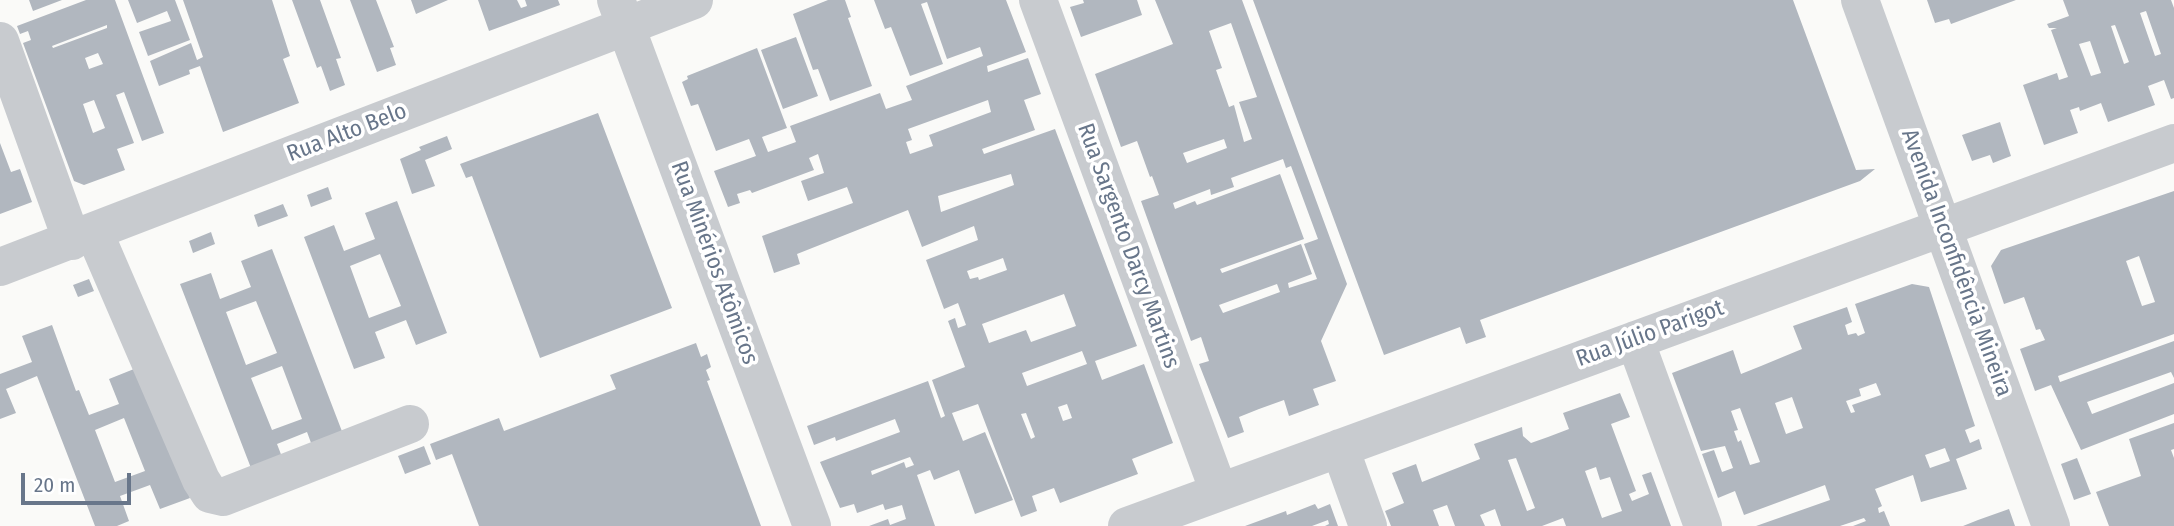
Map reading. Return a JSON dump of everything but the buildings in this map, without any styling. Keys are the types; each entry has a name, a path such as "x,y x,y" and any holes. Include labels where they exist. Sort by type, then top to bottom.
{"street":[{"name":"Rua Alto Belo","path":"0,267 83,236 621,12 694,0"},
{"name":"Rua Sargento Darcy Martins","path":"1038,0 1219,492"},
{"name":"Avenida Inconfidência Mineira","path":"1860,0 2052,526"},
{"name":"Rua Minérios Atômicos","path":"621,12 813,526"},
{"path":"0,41 83,236 210,494 222,497 410,424"},
{"name":"Rua Júlio Parigot","path":"1127,526 2174,144"},
{"path":"1634,340 1703,526"},
{"path":"1340,448 1368,526"}]}
